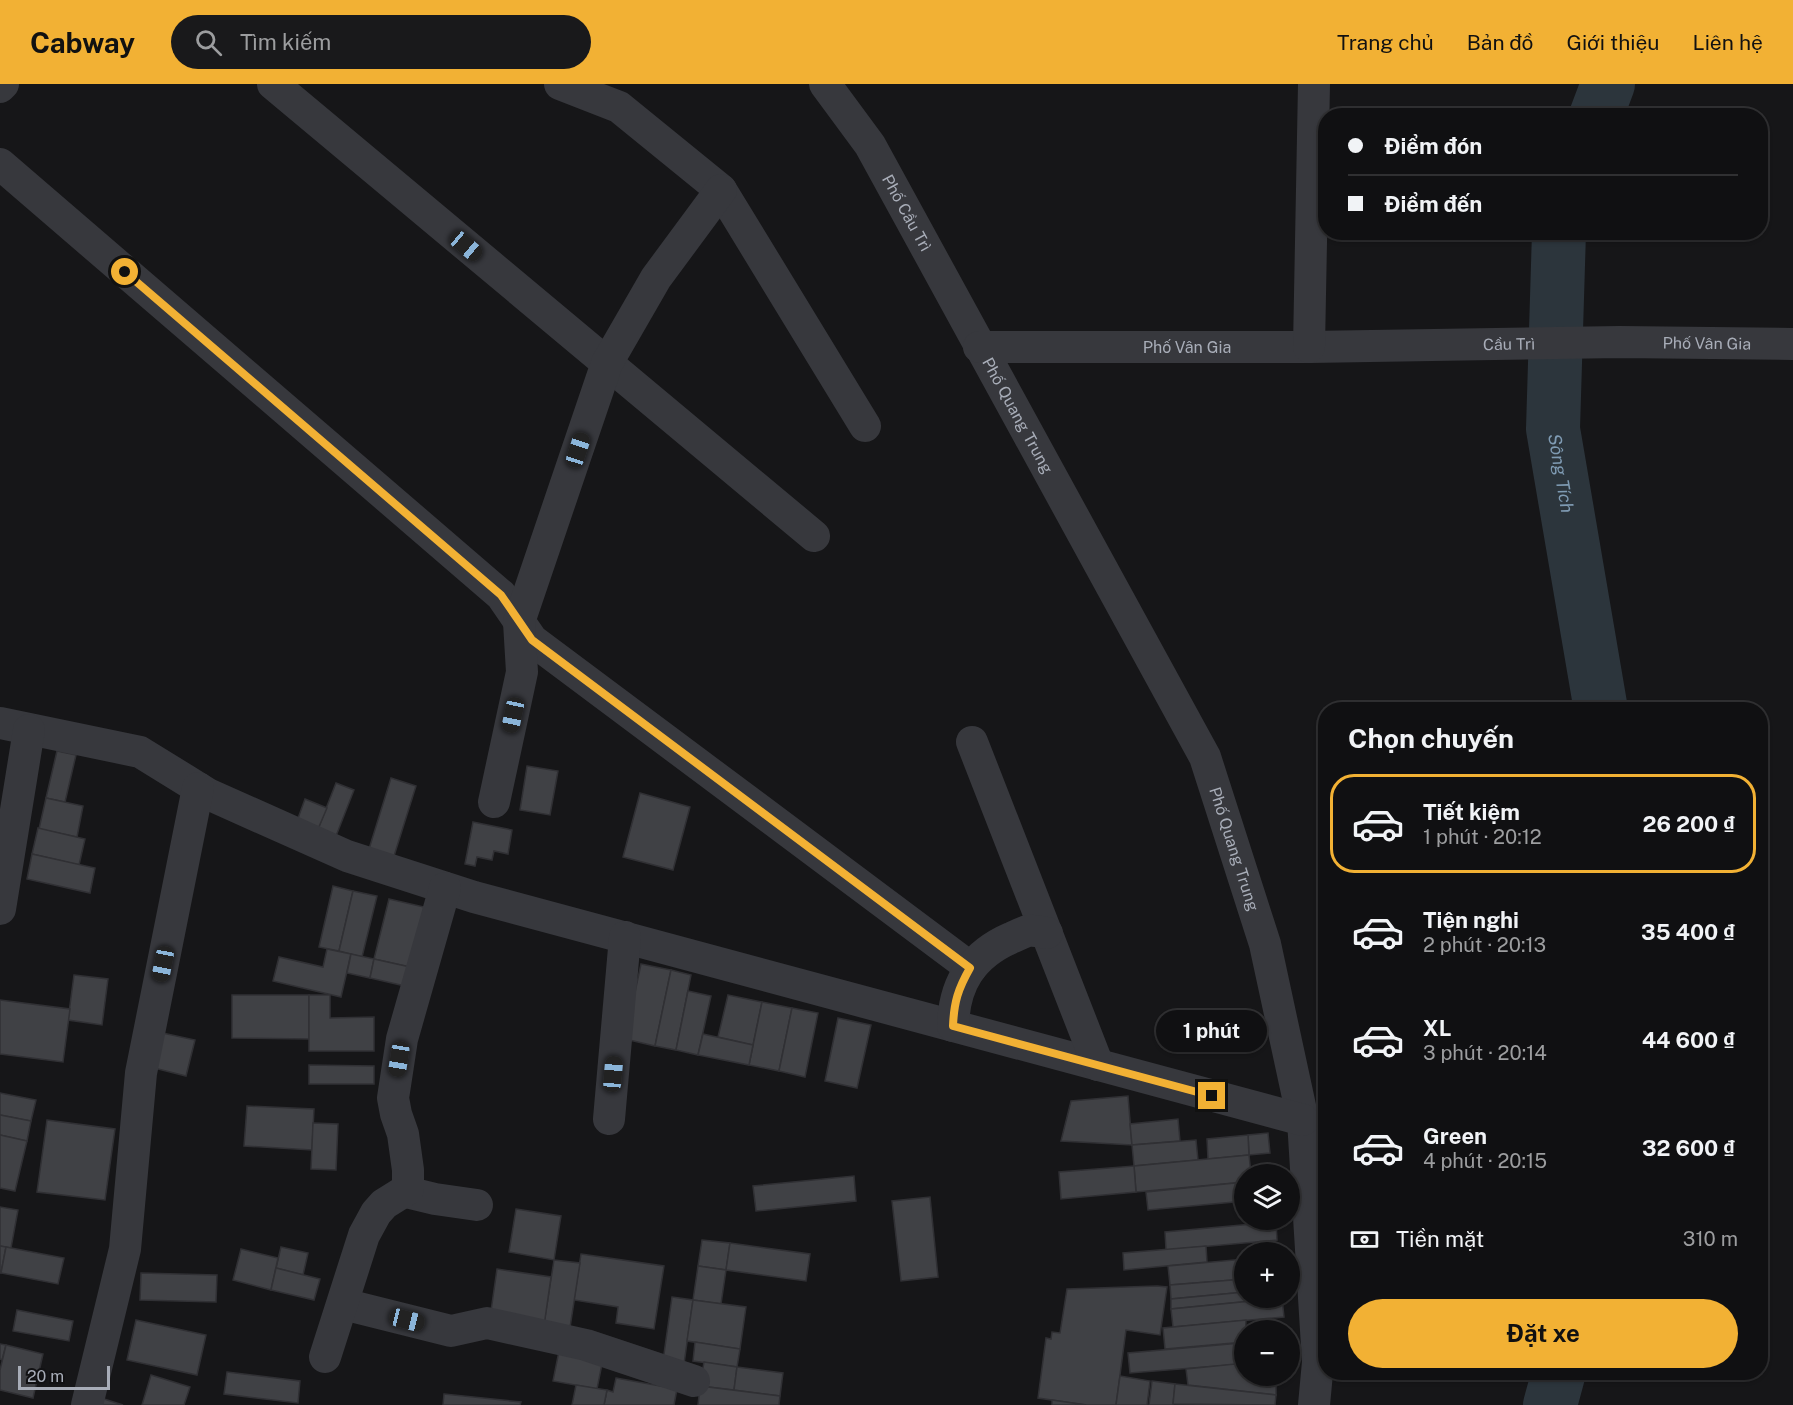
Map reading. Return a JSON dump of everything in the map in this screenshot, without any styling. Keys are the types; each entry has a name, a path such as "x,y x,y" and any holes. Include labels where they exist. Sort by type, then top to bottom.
{"street":[{"path":"273,84 814,536"},
{"path":"560,84 619,107 721,190 864,426"},
{"name":"Phố Cầu Trì","path":"825,84 870,146 979,347"},
{"path":"1309,347 1314,84"},
{"path":"0,164 501,595 532,640 970,968"},
{"path":"494,802 522,672 519,622 607,363 656,278 721,190"},
{"name":"Phố Vân Gia","path":"1620,342 1793,344"},
{"name":"Cầu Trì","path":"1397,345 1620,342"},
{"name":"Phố Vân Gia","path":"979,347 1397,345"},
{"name":"Phố Quang Trung","path":"979,347 1205,757 1265,944 1303,1120 1318,1362 1314,1405"},
{"path":"0,909 15,726 140,752 198,788 347,856 445,888 1303,1120"},
{"path":"972,741 1098,1065"},
{"path":"87,1405 125,1249 141,1074 198,788"},
{"path":"406,1192 408,1189 403,1134 393,1098 402,1039 445,888"},
{"path":"953,1026 954,1004 970,968 993,946 1028,931 1047,933"},
{"path":"609,1119 625,937"},
{"path":"325,1357 364,1235 376,1213 384,1204 406,1192 477,1205"},
{"path":"343,1304 451,1331 487,1323 586,1345 694,1381"}],"building":[{"path":"57,751 76,755 65,802 46,798"},
{"path":"527,766 558,771 550,815 520,810"},
{"path":"391,778 416,786 394,856 369,849"},
{"path":"336,783 354,790 336,836 318,829"},
{"path":"640,793 690,807 673,870 623,857"},
{"path":"46,798 83,806 77,837 39,829"},
{"path":"305,799 327,808 318,829 297,821"},
{"path":"473,822 512,830 508,854 494,851 492,860 477,857 475,866 465,864"},
{"path":"38,828 85,839 79,865 32,854"},
{"path":"32,854 95,868 90,893 27,879"},
{"path":"333,886 353,891 339,951 319,947"},
{"path":"353,891 377,896 362,957 339,951"},
{"path":"389,899 424,907 410,967 374,959"},
{"path":"327,949 351,954 341,997 273,981 279,957 323,967"},
{"path":"351,954 374,959 370,978 347,973"},
{"path":"374,959 410,967 405,986 370,978"},
{"path":"641,964 671,970 655,1046 625,1039"},
{"path":"671,970 691,975 676,1050 655,1046"},
{"path":"74,975 108,979 102,1025 68,1020"},
{"path":"688,991 711,996 698,1055 676,1050"},
{"path":"232,995 309,995 309,1039 232,1038"},
{"path":"309,995 330,995 330,1018 374,1017 374,1051 309,1051"},
{"path":"728,995 762,1002 753,1045 718,1037"},
{"path":"0,1000 70,1009 63,1062 0,1054"},
{"path":"762,1002 792,1008 779,1071 749,1065"},
{"path":"792,1008 818,1013 805,1077 779,1071"},
{"path":"838,1018 871,1025 857,1088 825,1081"},
{"path":"158,1032 195,1040 186,1076 150,1067"},
{"path":"703,1034 753,1045 749,1065 698,1055"},
{"path":"309,1065 374,1066 374,1084 309,1084"},
{"path":"0,1093 36,1100 31,1121 0,1115"},
{"path":"1128,1096 1132,1145 1061,1141 1071,1101"},
{"path":"247,1106 314,1109 312,1150 244,1146"},
{"path":"0,1115 31,1121 27,1141 0,1135"},
{"path":"1178,1119 1180,1141 1132,1145 1130,1124"},
{"path":"47,1120 115,1129 105,1200 37,1192"},
{"path":"313,1123 338,1124 336,1170 311,1169"},
{"path":"1268,1133 1270,1153 1249,1155 1248,1135"},
{"path":"0,1135 27,1141 15,1191 0,1188"},
{"path":"1248,1135 1249,1155 1208,1159 1207,1139"},
{"path":"1196,1140 1198,1160 1134,1166 1132,1145"},
{"path":"1249,1155 1250,1164 1234,1164 1234,1183 1136,1192 1134,1166"},
{"path":"1134,1166 1136,1192 1061,1199 1059,1172"},
{"path":"854,1176 856,1201 756,1211 753,1186"},
{"path":"1234,1183 1234,1202 1148,1210 1146,1192"},
{"path":"930,1197 938,1277 901,1281 892,1201"},
{"path":"0,1207 18,1210 11,1248 0,1246"},
{"path":"516,1209 561,1216 554,1260 509,1252"},
{"path":"1234,1226 1234,1230 1276,1230 1277,1240 1234,1242 1234,1244 1166,1250 1165,1232"},
{"path":"702,1240 730,1243 726,1270 698,1266"},
{"path":"730,1243 810,1254 806,1281 726,1270"},
{"path":"0,1246 6,1247 1,1273 0,1273"},
{"path":"1206,1246 1207,1262 1124,1270 1123,1253"},
{"path":"6,1247 64,1258 58,1284 1,1273"},
{"path":"281,1247 308,1253 303,1275 276,1268"},
{"path":"241,1249 278,1258 271,1290 233,1280"},
{"path":"581,1254 664,1266 654,1329 616,1323 618,1307 574,1300"},
{"path":"554,1260 580,1263 569,1334 543,1330"},
{"path":"1234,1260 1234,1280 1170,1285 1168,1266"},
{"path":"698,1266 726,1270 721,1304 693,1300"},
{"path":"276,1268 320,1279 314,1300 271,1290"},
{"path":"497,1269 551,1277 544,1326 490,1318"},
{"path":"141,1273 217,1275 216,1302 140,1300"},
{"path":"1234,1280 1234,1293 1171,1299 1170,1285"},
{"path":"1167,1287 1160,1335 1126,1330 1116,1405 1086,1405 1038,1398 1046,1338 1051,1339 1052,1332 1060,1333 1067,1289"},
{"path":"1234,1293 1234,1303 1171,1309 1171,1299"},
{"path":"672,1297 693,1300 684,1364 663,1361"},
{"path":"693,1300 746,1307 740,1349 687,1341"},
{"path":"1234,1303 1234,1308 1283,1308 1284,1317 1173,1327 1171,1309"},
{"path":"17,1310 73,1321 69,1341 13,1331"},
{"path":"136,1320 206,1335 197,1375 127,1360"},
{"path":"1234,1321 1234,1343 1165,1349 1163,1328"},
{"path":"695,1342 740,1349 737,1367 693,1361"},
{"path":"0,1344 6,1345 2,1360 0,1359"},
{"path":"1234,1344 1234,1365 1130,1373 1128,1353"},
{"path":"6,1345 43,1354 33,1398 0,1390 0,1370"},
{"path":"559,1351 603,1359 597,1389 553,1381"},
{"path":"704,1362 737,1367 734,1390 700,1386"},
{"path":"1234,1364 1234,1386 1276,1386 1276,1395 1188,1385 1186,1369"},
{"path":"737,1367 783,1373 780,1396 734,1390"},
{"path":"227,1372 300,1381 298,1403 224,1394"},
{"path":"151,1375 190,1387 184,1405 142,1405"},
{"path":"1120,1376 1150,1381 1147,1405 1116,1405"},
{"path":"616,1378 677,1389 674,1405 604,1405 607,1390 613,1392"},
{"path":"1152,1381 1175,1384 1173,1405 1149,1405"},
{"path":"1175,1384 1276,1395 1275,1405 1173,1404"},
{"path":"576,1385 607,1390 604,1405 572,1405"},
{"path":"700,1386 780,1396 779,1405 698,1405"},
{"path":"444,1394 521,1402 520,1405 443,1405"},
{"path":"101,1398 123,1405 99,1405"},
{"path":"1052,1400 1086,1405 1052,1405"}],"waterway":[{"name":"Sông Tích","path":"1599,108 1608,84"},
{"name":"Sông Tích","path":"1559,240 1553,429 1600,702"},
{"name":"Sông Tích","path":"1550,1405 1557,1380"}],"route":[{"path":"125,272 501,595 532,640 970,968 954,1004 953,1026 1212,1096"}]}
